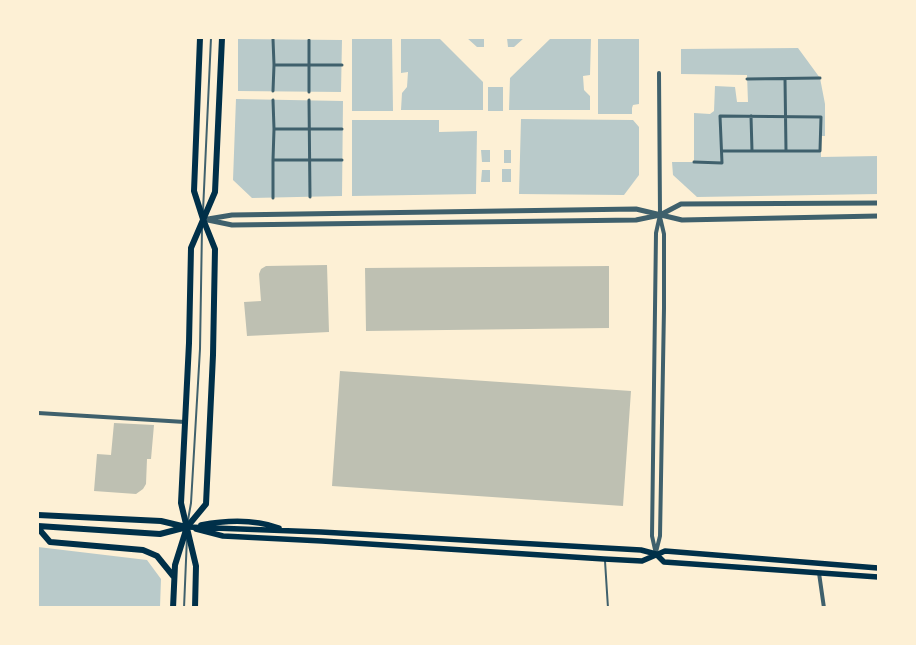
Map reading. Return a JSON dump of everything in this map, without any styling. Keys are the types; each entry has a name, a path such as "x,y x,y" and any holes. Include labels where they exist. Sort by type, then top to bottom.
{"main road":[{"path":"173,608 175,565 187,527 206,504 207,495 216,249 203,220 194,191 200,38"},
{"path":"195,608 196,566 181,503 189,343 191,248 215,192 222,38"},
{"path":"38,515 161,521 223,536 322,540 642,561 665,551 878,568"},
{"path":"38,527 160,534 224,521 267,524 286,530 641,550 656,554 664,562 878,577"},
{"path":"38,527 50,542 142,550 158,556 174,577"}],"street":[{"path":"273,39 273,91"},
{"path":"308,40 309,92"},
{"path":"274,65 342,65"},
{"path":"656,554 660,536 664,308 664,234 660,215 659,73"},
{"path":"748,79 820,78"},
{"path":"785,79 786,151"},
{"path":"273,100 273,198"},
{"path":"309,100 310,197"},
{"path":"694,162 722,163 720,116 821,117 820,151 722,151"},
{"path":"751,116 752,151"},
{"path":"274,129 342,129"},
{"path":"273,160 342,160"},
{"path":"203,220 232,224 636,220 660,215 681,204 878,203"},
{"path":"203,220 232,215 636,209 682,220 878,216"},
{"path":"656,554 652,536 656,234 660,215"},
{"path":"38,413 185,422"},
{"path":"819,573 824,608"}],"lane":[{"path":"184,608 187,527 191,503 200,349 203,220 211,38"},
{"path":"604,559 608,608"}],"shaded area":[{"path":"352,38 392,38 393,111 352,111"},
{"path":"401,38 439,38 483,82 483,110 401,110 402,93 407,87 408,72 401,73"},
{"path":"467,38 484,38 484,47 477,47"},
{"path":"507,38 524,38 514,47 508,47"},
{"path":"551,38 591,38 590,75 583,76 584,90 590,96 590,110 509,110 510,78"},
{"path":"598,38 639,38 639,104 633,105 632,114 598,114"},
{"path":"238,39 342,40 341,92 238,91"},
{"path":"798,48 820,78 825,104 825,136 821,136 821,157 878,156 878,194 697,197 673,175 672,162 694,162 694,113 710,114 714,111 715,86 735,87 737,102 748,102 747,75 681,74 681,49"},
{"path":"488,87 503,87 503,111 488,111"},
{"path":"236,99 343,101 342,196 252,198 233,180"},
{"path":"521,119 633,120 639,127 639,175 624,195 519,194"},
{"path":"352,120 439,120 439,132 477,131 476,194 352,196"},
{"path":"481,150 490,150 490,162 482,162"},
{"path":"504,150 511,150 511,163 504,163"},
{"path":"502,169 511,169 511,182 502,182"},
{"path":"482,170 490,170 490,182 481,182"},
{"path":"38,547 147,560 161,579 160,607 38,607"}],"building":[{"path":"327,265 329,332 247,336 244,302 261,301 259,274 261,269 266,266"},
{"path":"609,266 609,328 366,331 365,268"},
{"path":"340,371 631,391 623,506 332,486"},
{"path":"114,423 154,425 151,459 147,459 146,484 136,494 94,491 97,454 111,455"}]}
